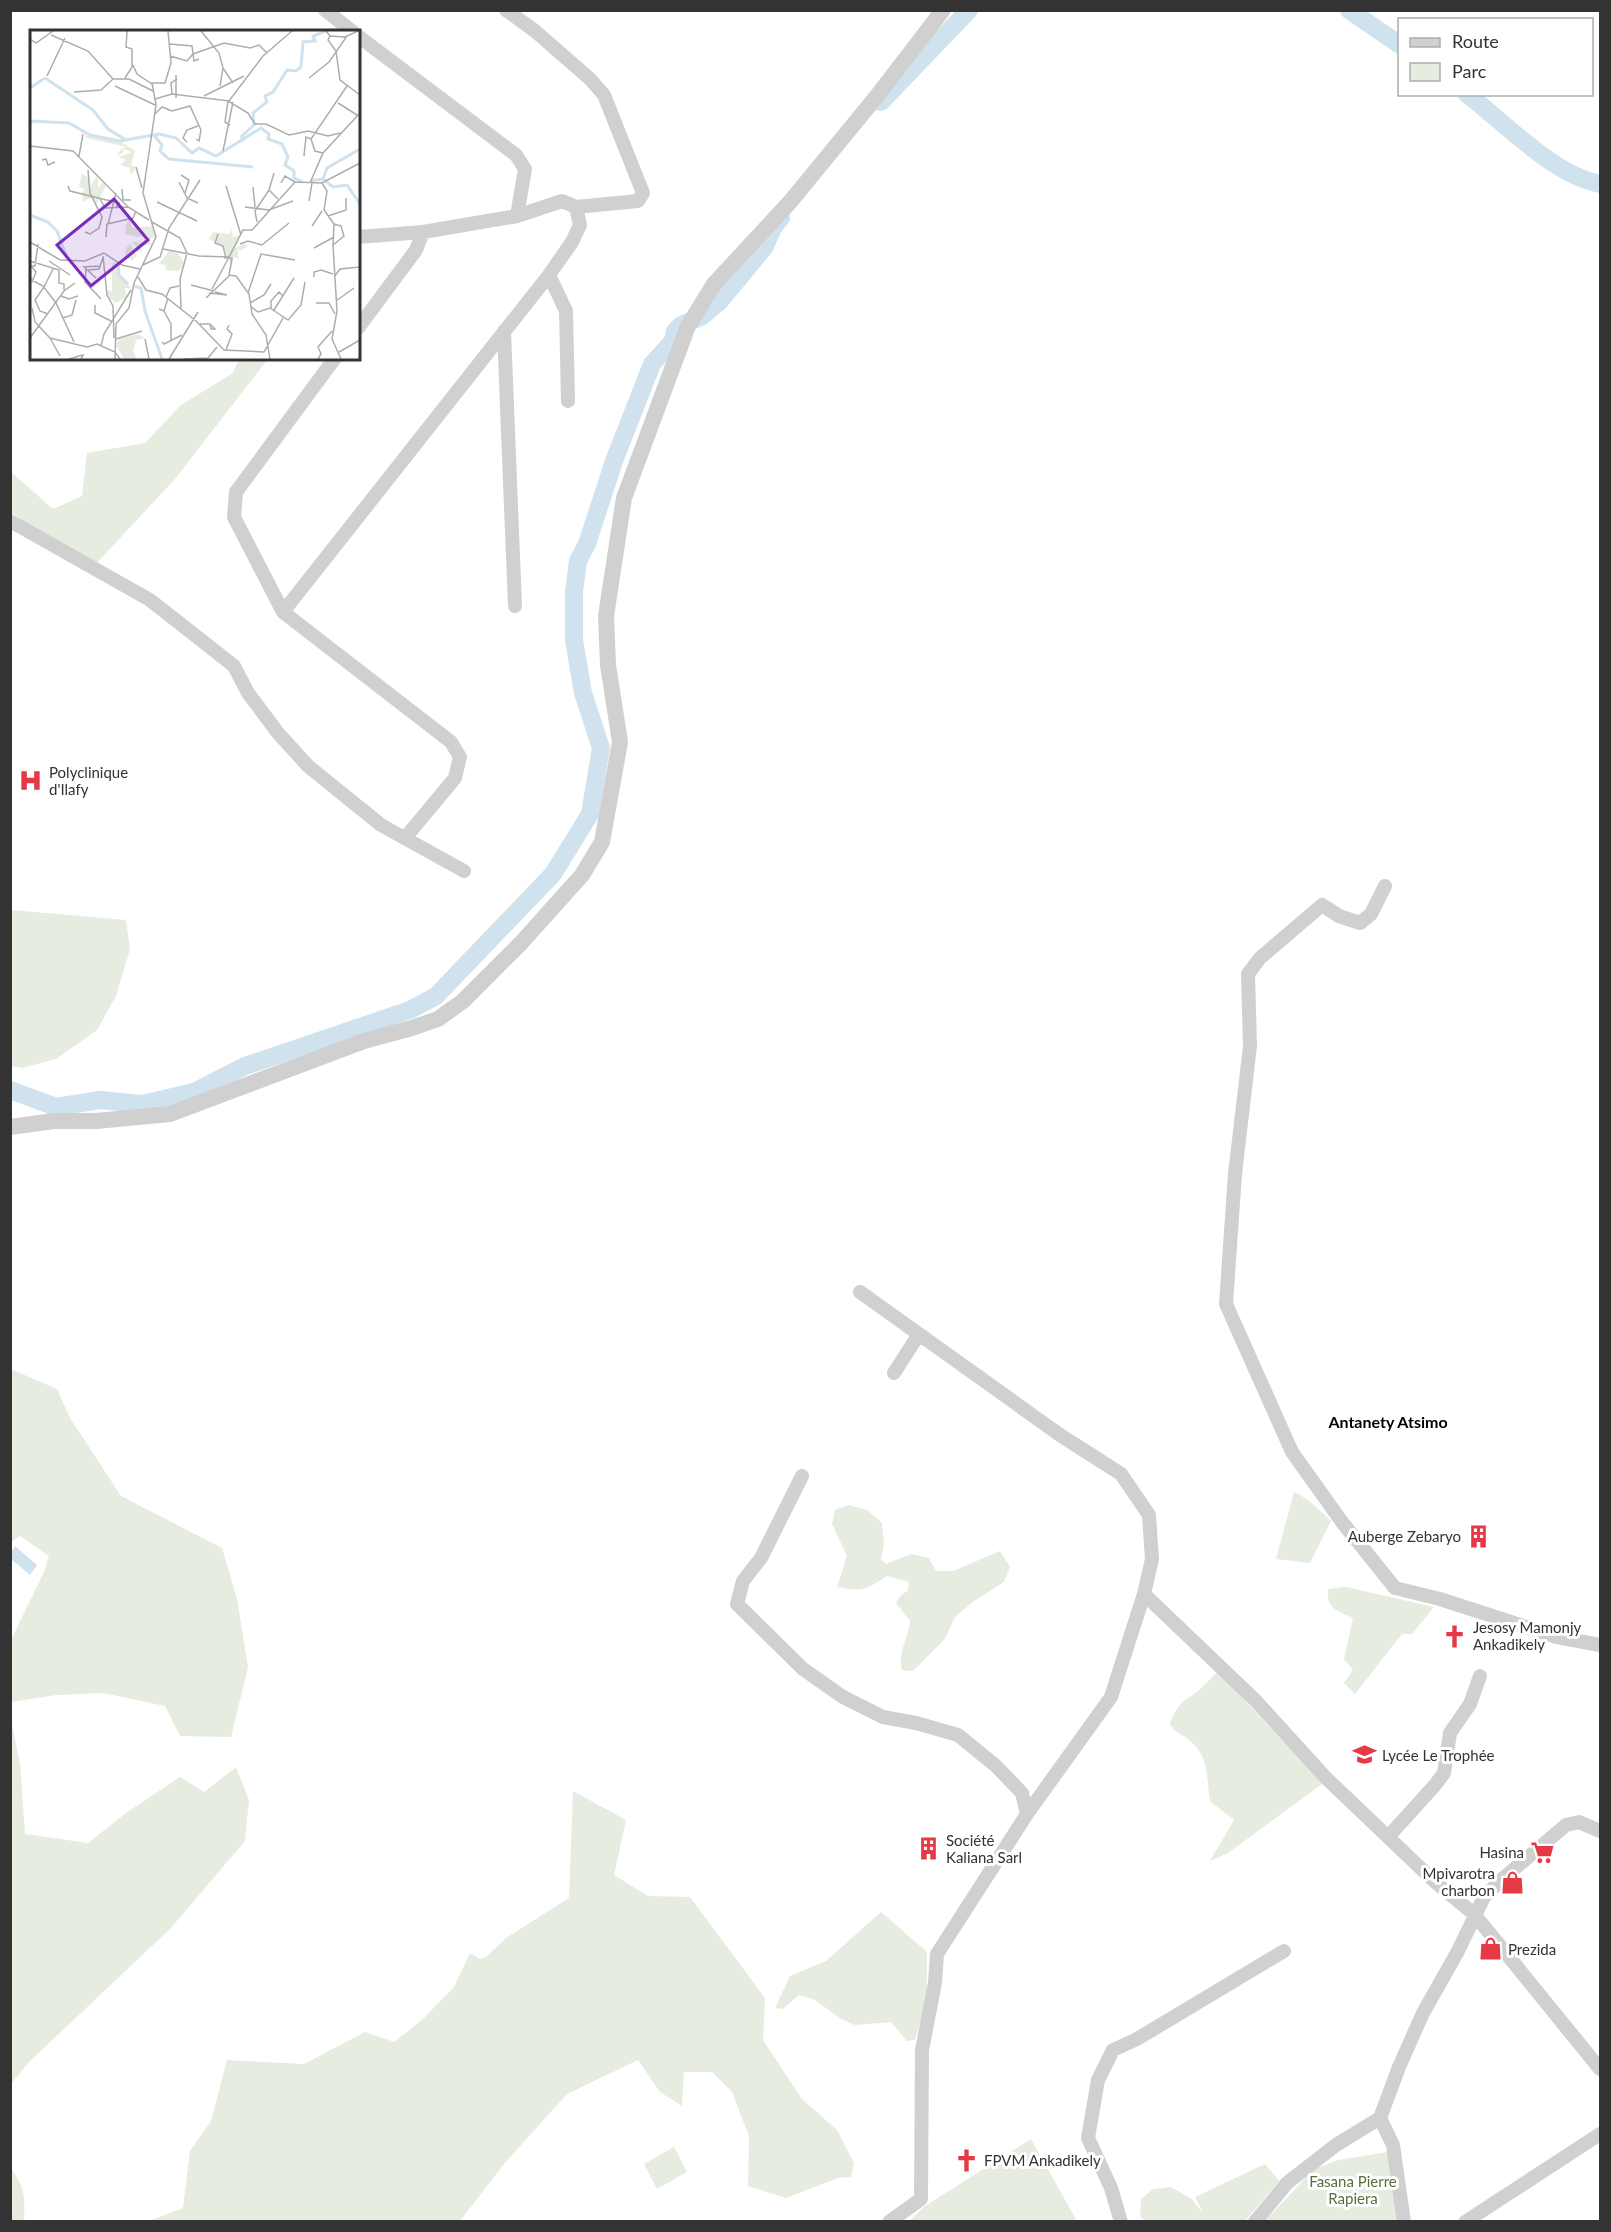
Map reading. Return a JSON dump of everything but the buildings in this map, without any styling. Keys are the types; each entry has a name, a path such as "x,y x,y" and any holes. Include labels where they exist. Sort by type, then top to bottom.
{"street":[{"path":"325,10 350,30"},
{"path":"360,237 423,232 517,216 562,201 576,207 638,201 643,193 604,95 590,79 535,31 506,10"},
{"path":"10,1127 54,1121 96,1121 170,1114 364,1041 412,1028 438,1018 463,1001 521,943 582,875 602,842 620,742 608,665 606,616 624,498 688,326 714,284 790,201 877,96 943,10"},
{"path":"360,38 516,155 525,169 517,216"},
{"path":"283,612 549,275 572,242 580,225 576,207"},
{"path":"360,324 416,250 423,232"},
{"path":"549,275 566,311 568,401"},
{"path":"504,331 515,606"},
{"path":"334,360 236,492 234,517 283,612 427,726 451,742 460,757 455,778 405,838"},
{"path":"10,521 150,600 234,666 248,693 278,733 308,766 381,825 464,871"},
{"path":"1385,886 1371,914 1360,924 1339,916 1322,905 1260,957 1248,974 1250,1046 1235,1174 1226,1304 1292,1452 1342,1522 1395,1588 1440,1599 1557,1637 1600,1645"},
{"path":"860,1292 1060,1434 1121,1474 1149,1515 1152,1559 1144,1594 1111,1697 1027,1815 937,1954 935,1983 922,2049 921,2199 890,2222"},
{"path":"894,1373 919,1334"},
{"path":"802,1476 761,1558 742,1581 737,1604 803,1669 843,1697 883,1717 916,1723 958,1735 996,1766 1022,1792 1027,1815"},
{"path":"1144,1594 1255,1700 1325,1777 1433,1880 1474,1914 1600,2069"},
{"path":"1388,1837 1444,1773 1450,1733 1470,1704 1480,1676"},
{"path":"1256,2222 1287,2183 1336,2145 1380,2118 1423,2013 1458,1951 1484,1897 1566,1826 1579,1822 1600,1831"},
{"path":"1121,2222 1111,2188 1088,2138 1098,2080 1113,2050 1137,2039 1284,1951"},
{"path":"1380,2118 1393,2145 1404,2222"},
{"path":"1465,2222 1600,2134"}],"green space":[{"path":"239,360 267,360 175,479 93,567 54,544 11,512 10,471 53,509 82,496 87,453 145,443 181,405 233,373"},
{"path":"11,910 126,920 130,949 116,996 97,1030 56,1059 22,1068 11,1066"},
{"path":"13,1370 57,1389 70,1418 121,1496 222,1548 237,1599 248,1667 231,1737 180,1736 165,1706 103,1693 57,1695 11,1702 11,1640 44,1572 49,1556 20,1536 11,1542 10,1372"},
{"path":"1294,1492 1331,1521 1310,1563 1276,1559"},
{"path":"849,1505 867,1510 882,1523 884,1543 881,1559 886,1564 911,1554 929,1558 936,1571 953,1571 1000,1551 1010,1567 1004,1582 974,1601 955,1617 945,1639 913,1671 902,1670 901,1657 910,1621 896,1603 900,1596 908,1590 909,1582 887,1576 864,1589 837,1587 847,1556 832,1524 835,1510"},
{"path":"1346,1587 1434,1607 1412,1634 1402,1634 1355,1694 1344,1683 1353,1670 1344,1659 1353,1618 1334,1608 1328,1596 1328,1589"},
{"path":"1218,1671 1322,1784 1228,1853 1210,1861 1234,1820 1210,1801 1204,1760 1195,1746 1170,1724 1180,1705 1200,1690"},
{"path":"11,1719 20,1764 25,1834 88,1843 126,1813 180,1777 204,1792 236,1767 249,1800 245,1841 170,1929 30,2061 11,2084"},
{"path":"573,1791 626,1820 614,1875 648,1896 690,1897 765,1998 763,2040 802,2099 837,2130 854,2163 851,2177 838,2178 786,2198 748,2186 749,2136 732,2092 712,2072 684,2072 682,2106 660,2092 638,2060 567,2094 504,2164 460,2221 149,2221 183,2208 190,2151 211,2121 227,2060 304,2064 365,2032 394,2042 422,2020 454,1987 470,1953 480,1959 486,1957 506,1938 569,1898"},
{"path":"881,1912 927,1952 927,2000 915,2040 907,2041 891,2022 855,2025 841,2019 815,2000 799,1995 783,2009 775,2008 790,1976 826,1961"},
{"path":"1031,2139 1077,2221 909,2221 925,2206"},
{"path":"674,2147 687,2172 657,2189 644,2164"},
{"name":"Fasana Pierre Rapiera","path":"1388,2152 1398,2221 1264,2222 1314,2169 1338,2160"},
{"path":"1265,2164 1279,2181 1245,2221 1145,2221 1140,2216 1141,2199 1153,2189 1171,2187 1192,2199 1204,2215 1195,2197"},
{"path":"10,2167 19,2180 23,2192 24,2221 11,2221"}],"water":[{"path":"15,1546 37,1565 30,1575 11,1559 11,1552"}],"waterway":[{"path":"881,102 969,10"},
{"path":"1349,10 1398,44"},
{"path":"1469,96 1547,159 1582,179 1600,184"},
{"path":"10,1090 56,1107 100,1100 142,1104 194,1092 245,1066 410,1010 436,996 553,874 590,814 601,748 583,693 574,640 574,592 578,561 587,544 614,461 652,364 673,341 675,331 681,325 701,317 720,301 764,248 773,228 781,218"}],"place":[{"name":"Polyclinique d'Ilafy","path":"31,781"},
{"name":"Auberge Zebaryo","path":"1479,1536"},
{"name":"Jesosy Mamonjy Ankadikely","path":"1455,1636"},
{"name":"Lycée Le Trophée","path":"1364,1755"},
{"name":"Société Kaliana Sarl","path":"928,1849"},
{"name":"Hasina","path":"1542,1852"},
{"name":"Mpivarotra charbon","path":"1513,1882"},
{"name":"Prezida","path":"1490,1949"},
{"name":"FPVM Ankadikely","path":"966,2160"}],"district":[{"name":"Antanety Atsimo","path":"1388,1421"}]}
